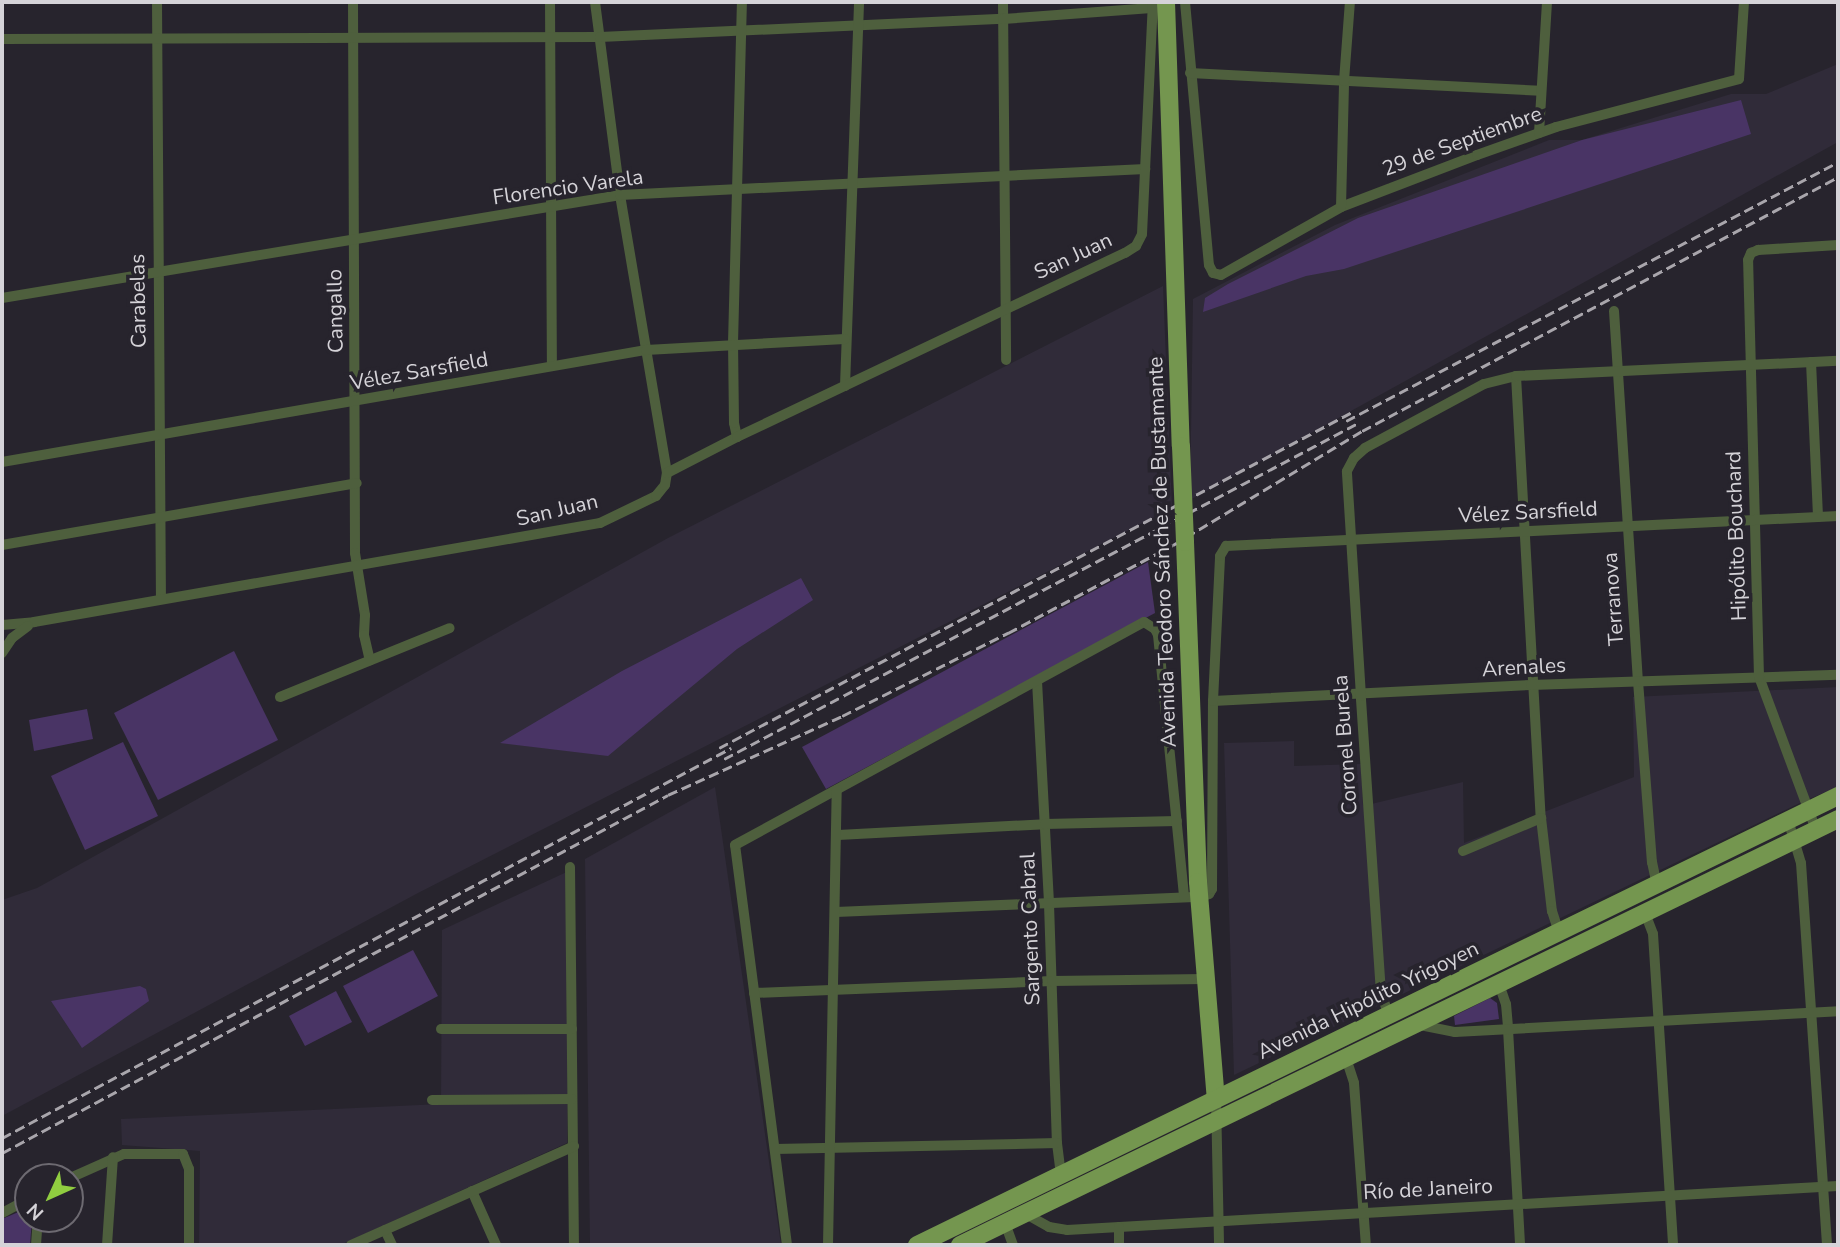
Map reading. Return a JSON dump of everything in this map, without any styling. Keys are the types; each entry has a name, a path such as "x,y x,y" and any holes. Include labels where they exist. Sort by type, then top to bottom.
{"main road":[{"name":"Avenida Teodoro Sánchez de Bustamante","path":"1157,4 1175,305 1185,542 1193,897 1216,1099"},
{"name":"Avenida Hipólito Yrigoyen","path":"917,1245 1838,796"},
{"name":"Avenida Hipólito Yrigoyen","path":"960,1245 1838,819"}],"street":[{"name":"Carabelas","path":"157,2 161,599"},
{"name":"Cangallo","path":"353,2 353,240 358,566 365,615 364,635 370,660"},
{"path":"550,2 552,365"},
{"path":"595,2 620,195 667,473"},
{"path":"737,437 734,423 733,344 742,2"},
{"path":"845,386 859,2"},
{"path":"1003,2 1006,360"},
{"path":"1185,2 1190,73 1540,91"},
{"path":"1341,207 1344,81 1350,2"},
{"path":"1539,133 1547,2"},
{"name":"29 de Septiembre","path":"1190,73 1209,265 1213,273 1226,273 1341,207 1539,133 1739,79 1744,2"},
{"path":"2,39 600,37 1003,19 1157,4 1145,169"},
{"name":"Florencio Varela","path":"2,298 620,195 1145,169"},
{"name":"San Juan","path":"2,625 34,622 590,526 656,496 665,485 667,473 737,437 1136,246 1142,234 1145,169"},
{"name":"Hipólito Bouchard","path":"1816,830 1759,677 1748,260 1751,253 1758,250 1838,245"},
{"name":"Terranova","path":"1614,311 1638,681 1657,885"},
{"name":"Vélez Sarsfield","path":"2,462 646,350 845,340"},
{"path":"1559,932 1552,911 1541,818 1531,685 1516,376 1838,361"},
{"path":"1811,362 1818,517"},
{"name":"Coronel Burela","path":"1389,1016 1381,993 1347,471 1354,458 1365,448 1484,384 1516,376"},
{"path":"2,545 357,483"},
{"name":"Vélez Sarsfield","path":"1213,701 1222,551 1232,543 1838,516"},
{"path":"2,653 18,633 34,622"},
{"path":"787,1245 736,845 1037,681 1137,623 1150,624 1158,635 1177,821 1193,897"},
{"path":"280,697 450,628"},
{"name":"Arenales","path":"1213,701 1361,696 1531,685 1838,675"},
{"name":"Sargento Cabral","path":"1037,681 1049,904 1056,1143 1061,1175"},
{"path":"836,912 1193,897 1212,889 1213,701"},
{"path":"828,1245 837,790"},
{"path":"1463,851 1541,818"},
{"path":"1788,820 1801,863 1828,1245"},
{"path":"838,835 1045,824 1177,821"},
{"path":"570,867 574,1245"},
{"path":"1645,913 1653,934 1673,1245"},
{"path":"754,993 1052,981 1204,979"},
{"path":"1499,984 1506,1004 1520,1245"},
{"path":"1415,1024 1455,1032 1838,1011"},
{"path":"441,1029 572,1029"},
{"path":"1346,1058 1354,1083 1366,1245"},
{"path":"432,1100 572,1099"},
{"path":"1216,1099 1219,1245"},
{"path":"775,1149 1056,1143"},
{"path":"351,1245 574,1146"},
{"path":"84,1171 113,1157 177,1152 188,1160 189,1245"},
{"path":"107,1245 113,1157"},
{"name":"Río de Janeiro","path":"1024,1213 1049,1227 1067,1230 1838,1186"},
{"path":"472,1191 496,1245"},
{"path":"1005,1223 1013,1245"},
{"path":"1119,1227 1119,1245"},
{"path":"385,1230 391,1245"}],"shaded area":[{"path":"1838,64 1838,142 1190,500 1193,299 1335,225 1549,140 1582,140 1731,94 1766,94"},
{"path":"1741,100 1751,134 1344,269 1306,276 1203,312 1205,298 1228,284 1358,218 1582,140"},
{"path":"1163,286 1172,508 418,893 2,1116 2,900 37,888 668,538"},
{"path":"1148,562 1155,613 826,789 802,747"},
{"path":"801,578 813,600 737,649 608,756 500,743 622,671"},
{"path":"234,651 278,740 158,800 114,713"},
{"path":"1838,687 1838,787 1234,1075 1224,743 1294,741 1294,766 1361,764 1363,806 1463,782 1464,843 1634,777 1633,697"},
{"path":"87,709 93,739 34,751 29,720"},
{"path":"123,742 158,816 85,850 51,776"},
{"path":"715,787 781,1245 590,1245 585,859"},
{"path":"571,870 567,1143 340,1245 199,1245 200,1151 122,1145 121,1119 441,1104 442,930"},
{"path":"413,950 438,996 368,1033 343,986"},
{"path":"140,986 146,989 149,1001 82,1048 51,1001"},
{"path":"336,991 352,1022 305,1046 289,1016"},
{"path":"1490,998 1497,1003 1499,1019 1455,1025 1454,1016"},
{"path":"14,1214 14,1233 31,1233 30,1245 2,1245 2,1219"}],"railway":[{"path":"1346,421 1838,162"},
{"path":"2,1153 668,795 842,716 1008,633 1173,545 1362,431 1838,177"},
{"path":"719,748 1352,412"},
{"path":"724,759 1358,423"},
{"path":"2,1138 731,748"}]}
